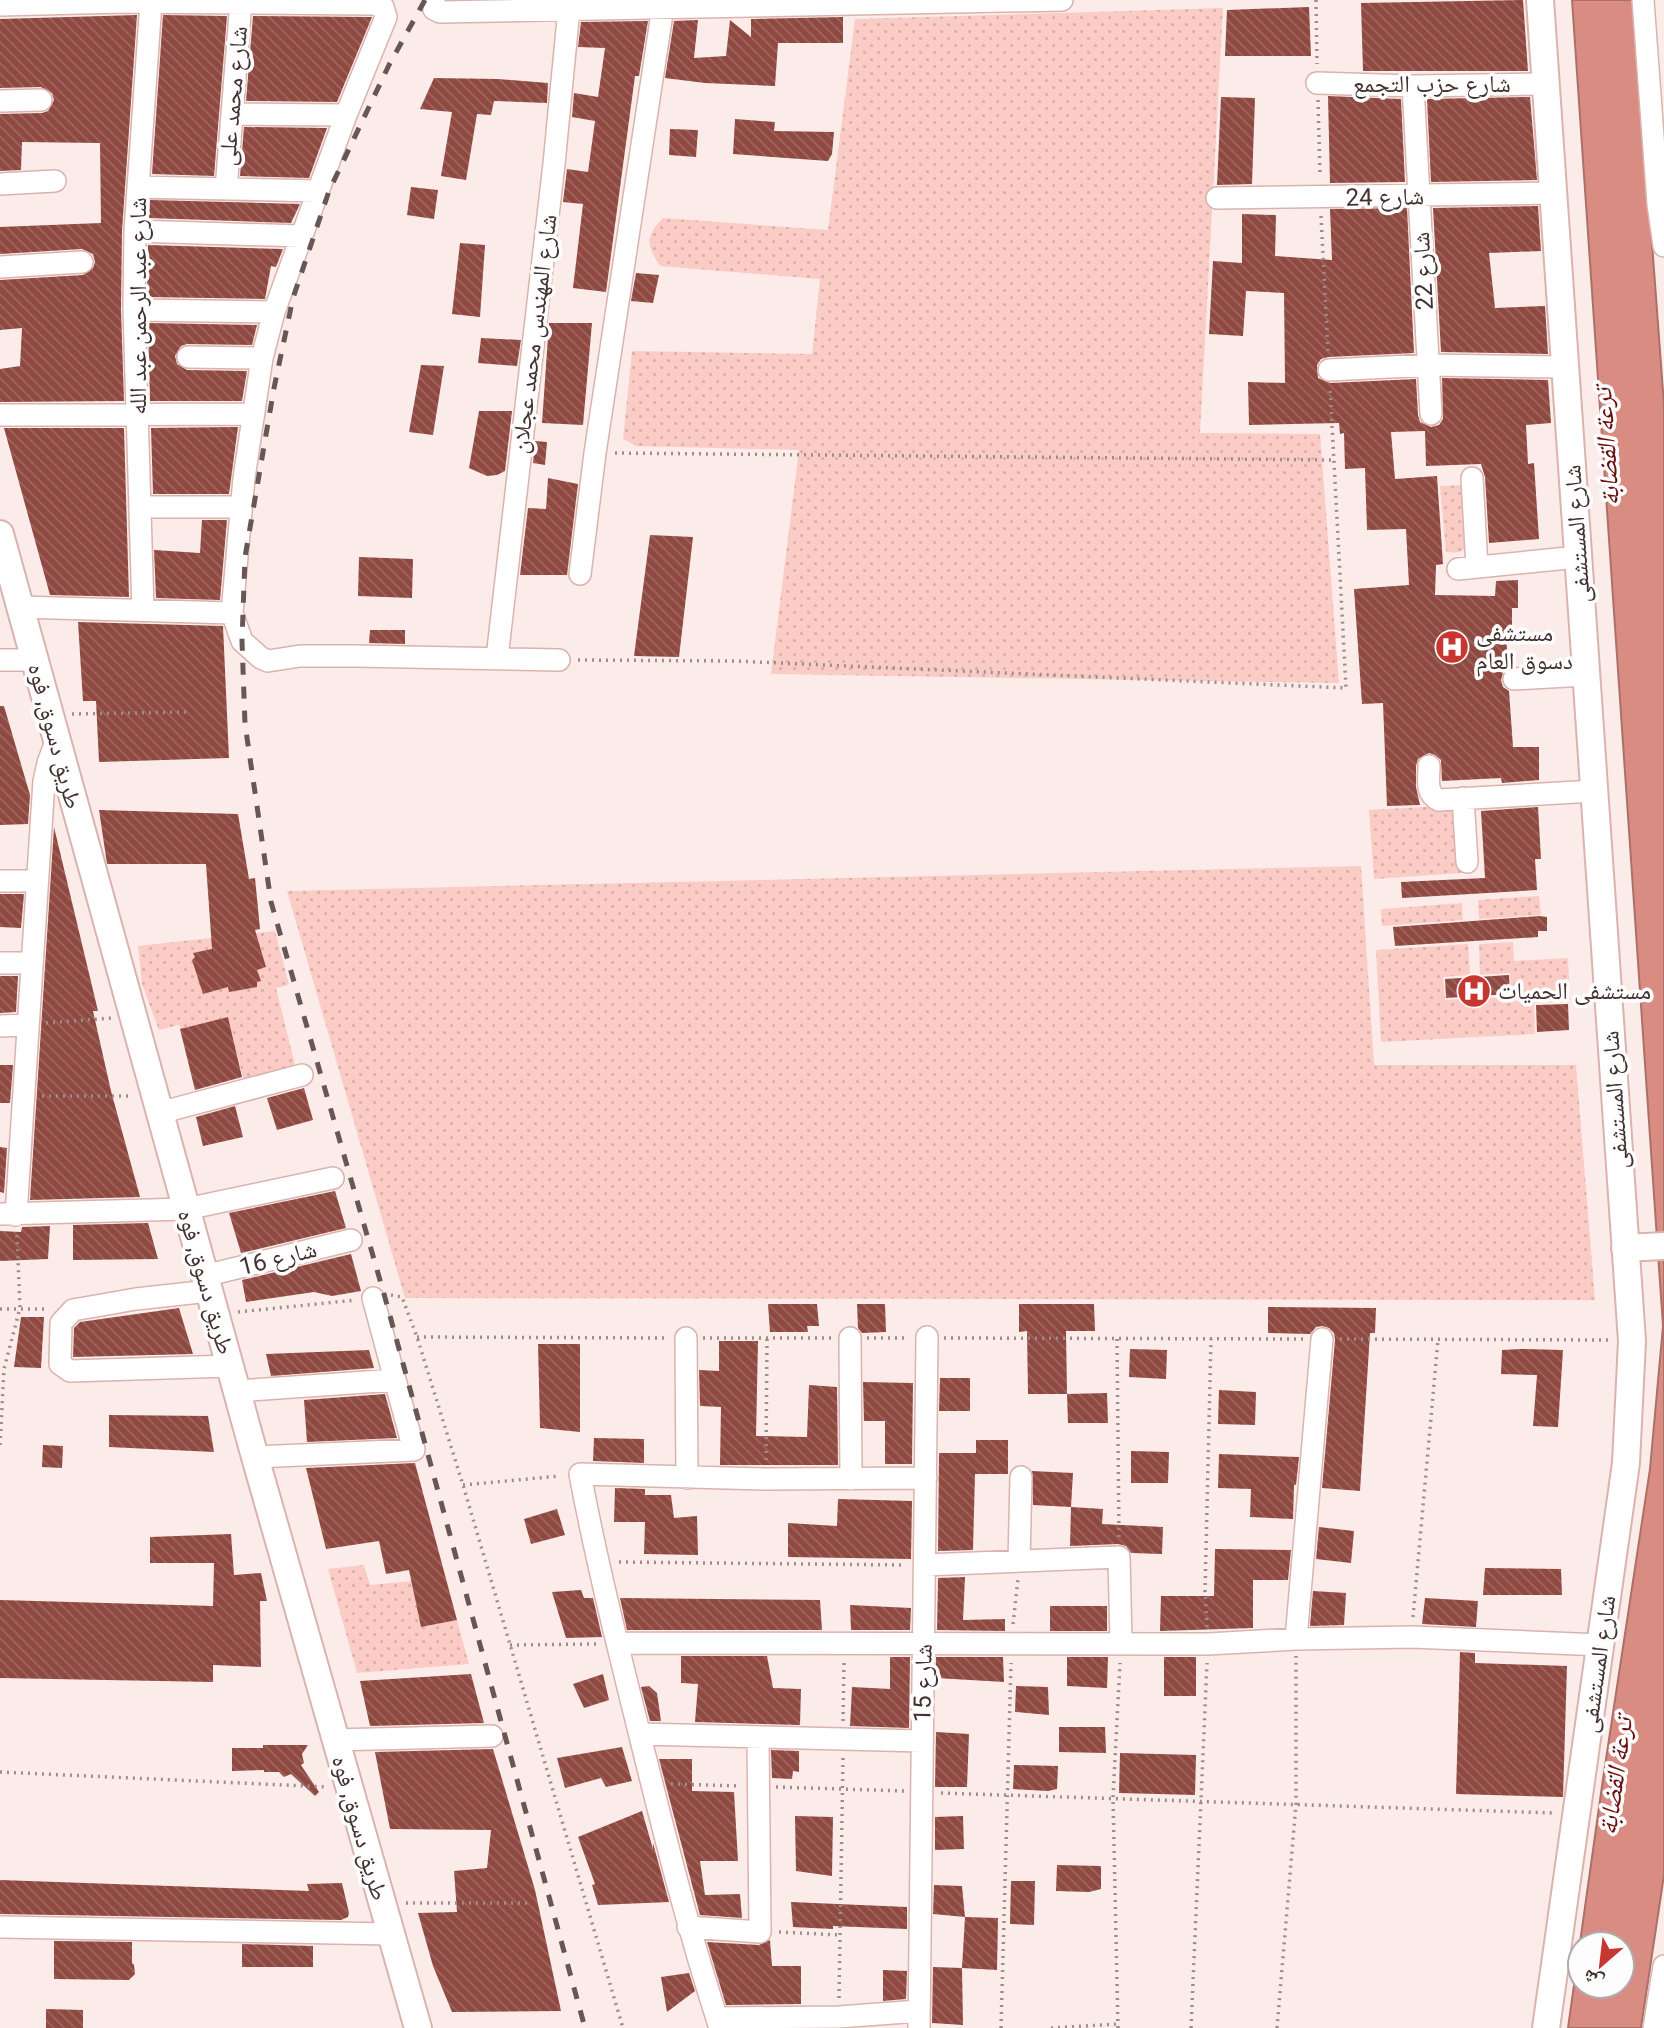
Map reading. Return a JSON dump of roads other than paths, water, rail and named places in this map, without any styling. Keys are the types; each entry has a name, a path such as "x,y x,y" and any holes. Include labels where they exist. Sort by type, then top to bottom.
{"main road":[{"name":"شارع المستشفى","path":"1541,0 1594,791 1645,1247 1632,1340 1626,1463 1546,2028"},
{"name":"طريق دسوق, فوه","path":"0,534 4,563 20,607 209,1294 418,2028"}],"street":[{"path":"434,5 440,12 666,5 1062,0"},
{"path":"1643,0 1660,168 1658,204 1664,246"},
{"path":"0,5 123,1 317,2 379,4 386,12 386,18 301,236 274,312 262,358 241,508 232,613 242,641 261,658 268,660 300,656 559,660"},
{"name":"شارع عبد الرحمن عبد الله","path":"143,610 134,310 135,230 151,2"},
{"name":"شارع محمد على","path":"226,189 241,2"},
{"path":"580,574 595,453 666,5"},
{"name":"شارع المهندس محمد عجلان","path":"497,658 554,164 569,9"},
{"name":"شارع حزب التجمع","path":"1317,83 1413,86 1546,84"},
{"name":"شارع 22","path":"1413,86 1432,414"},
{"path":"0,101 41,100"},
{"path":"232,114 346,115"},
{"path":"0,184 55,181"},
{"path":"138,187 318,191"},
{"name":"شارع 24","path":"1217,198 1553,193"},
{"path":"135,230 301,236"},
{"path":"0,267 82,262"},
{"path":"134,310 274,312"},
{"path":"188,357 262,358"},
{"path":"1329,370 1429,365 1565,367"},
{"path":"0,415 254,414"},
{"path":"1472,478 1467,568 1578,557"},
{"path":"140,507 241,508"},
{"path":"20,607 232,613"},
{"path":"0,660 34,660"},
{"path":"1514,679 1586,675"},
{"path":"56,741 44,781 23,1096 8,1215 186,1209 333,1178"},
{"path":"1429,766 1429,792 1439,800 1594,791"},
{"path":"1463,799 1467,862"},
{"path":"0,881 37,881"},
{"path":"0,963 32,963"},
{"path":"0,1026 26,1024"},
{"path":"156,1104 302,1075"},
{"name":"شارع 16","path":"233,1379 65,1369 60,1364 61,1323 73,1310 136,1299 209,1294 351,1240"},
{"path":"255,1457 414,1450 373,1298"},
{"name":"شارع 15","path":"919,2020 927,1337"},
{"path":"687,1338 687,1478"},
{"path":"850,1338 851,1479"},
{"path":"1296,1639 1322,1339"},
{"path":"233,1379 395,1380"},
{"path":"919,2020 839,2017 718,2023 688,1927 597,1562 580,1474 766,1479 926,1478"},
{"path":"1019,1561 1021,1477"},
{"path":"925,1565 1119,1557 1121,1643"},
{"path":"617,1643 1208,1644 1412,1637 1601,1645"},
{"path":"640,1734 922,1741"},
{"path":"334,1740 492,1736"},
{"path":"688,1927 760,1932 758,1737"},
{"path":"0,1927 391,1934"},
{"path":"1654,2028 1664,1966"}],"water":[{"name":"ترعة القضابة","path":"1572,0 1634,0 1664,405 1664,1875 1641,2028 1568,2028 1572,2000 1636,2000 1636,1930 1582,1930 1650,1469 1663,1326"}],"railway":[{"path":"425,0 389,65 329,191 293,298 274,388 245,557 242,641 245,724 271,902 384,1294 585,2028"}],"place":[{"name":"مستشفى دسوق العام","path":"1452,647"},
{"name":"مستشفى الحميات","path":"1474,991"}]}
